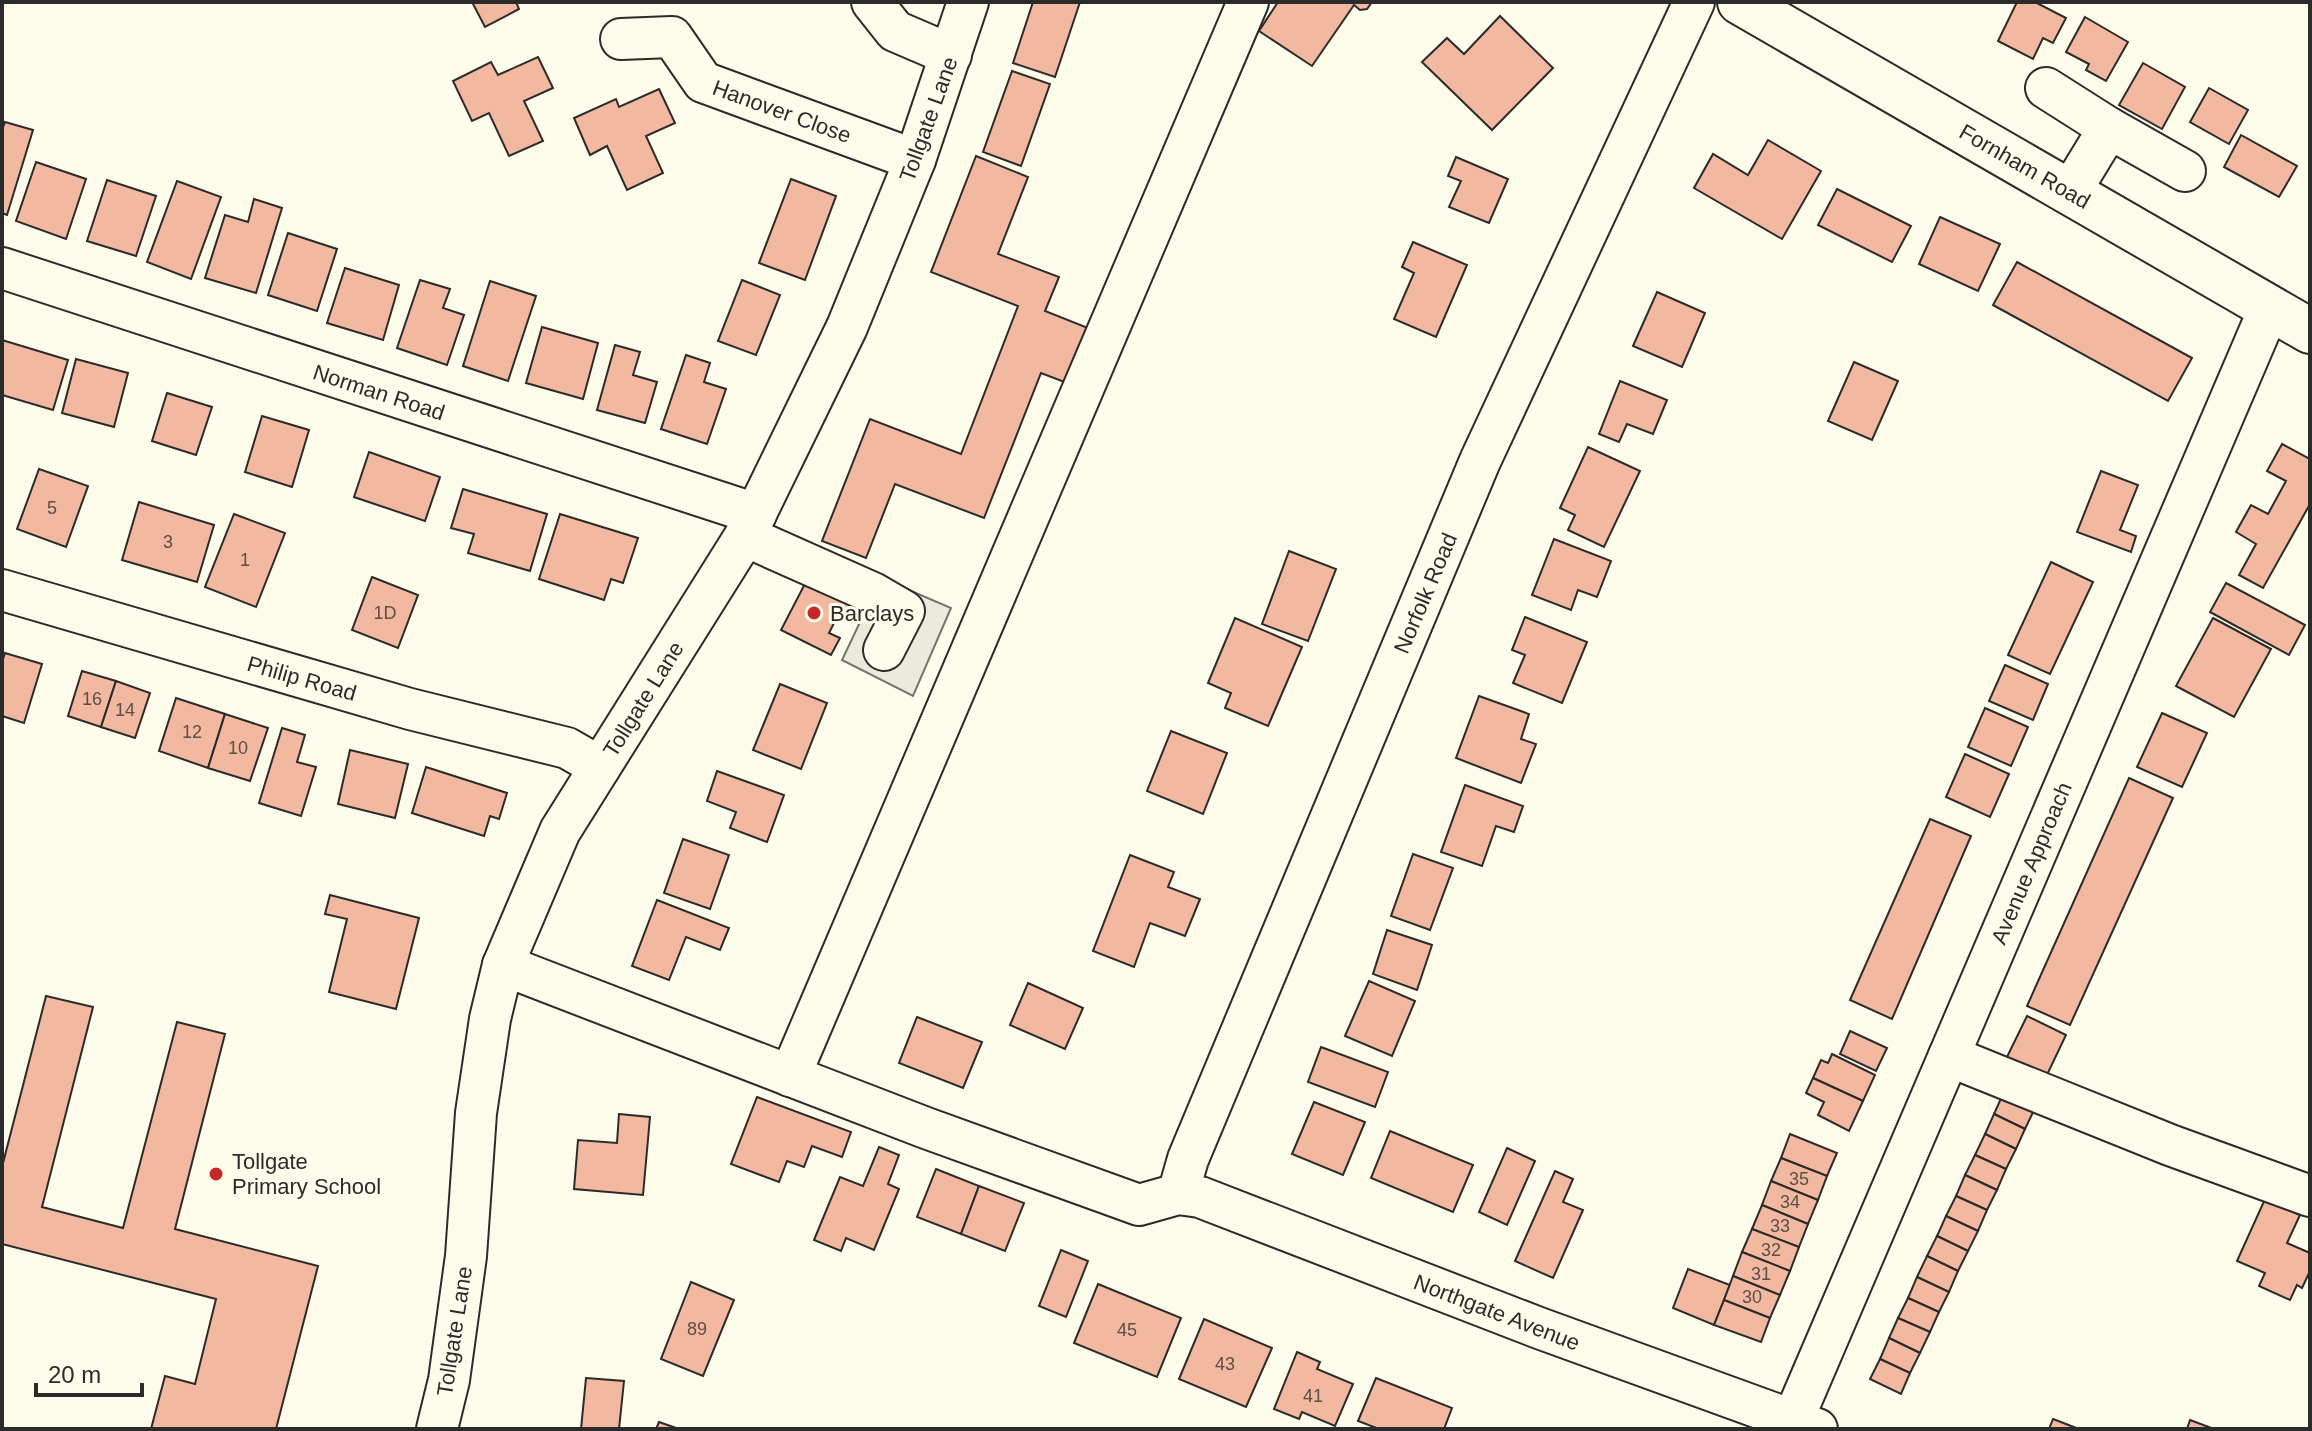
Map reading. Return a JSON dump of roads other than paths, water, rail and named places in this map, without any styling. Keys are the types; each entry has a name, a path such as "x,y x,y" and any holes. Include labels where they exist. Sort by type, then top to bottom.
{"main road":[{"name":"Fornham Road","path":"1740,2 2310,331"}],"street":[{"name":"Tollgate Lane","path":"437,1429 449,1380 466,1256 476,1113 490,1019 503,965 560,831 750,525 847,327 915,160 968,2"},
{"path":"790,1076 1248,2"},
{"name":"Norfolk Road","path":"1178,1194 1188,1159 1480,461 1694,2"},
{"path":"890,9 951,55"},
{"name":"Hanover Close","path":"621,39 672,37 703,82 915,160"},
{"path":"2046,88 2185,171"},
{"path":"2070,192 2109,128"},
{"name":"Norman Road","path":"2,268 750,525 904,611 884,650"},
{"name":"Avenue Approach","path":"1800,1426 1949,1056 2270,307"},
{"name":"Philip Road","path":"2,590 410,709 567,748 600,767"},
{"path":"503,965 790,1076 1139,1205 1178,1194"},
{"path":"1949,1056 2170,1145 2310,1196"},
{"name":"Northgate Avenue","path":"1178,1194 1200,1197 1800,1426"}],"place":[{"name":"Barclays","path":"814,613"},
{"name":"Tollgate Primary School","path":"216,1174"}]}
